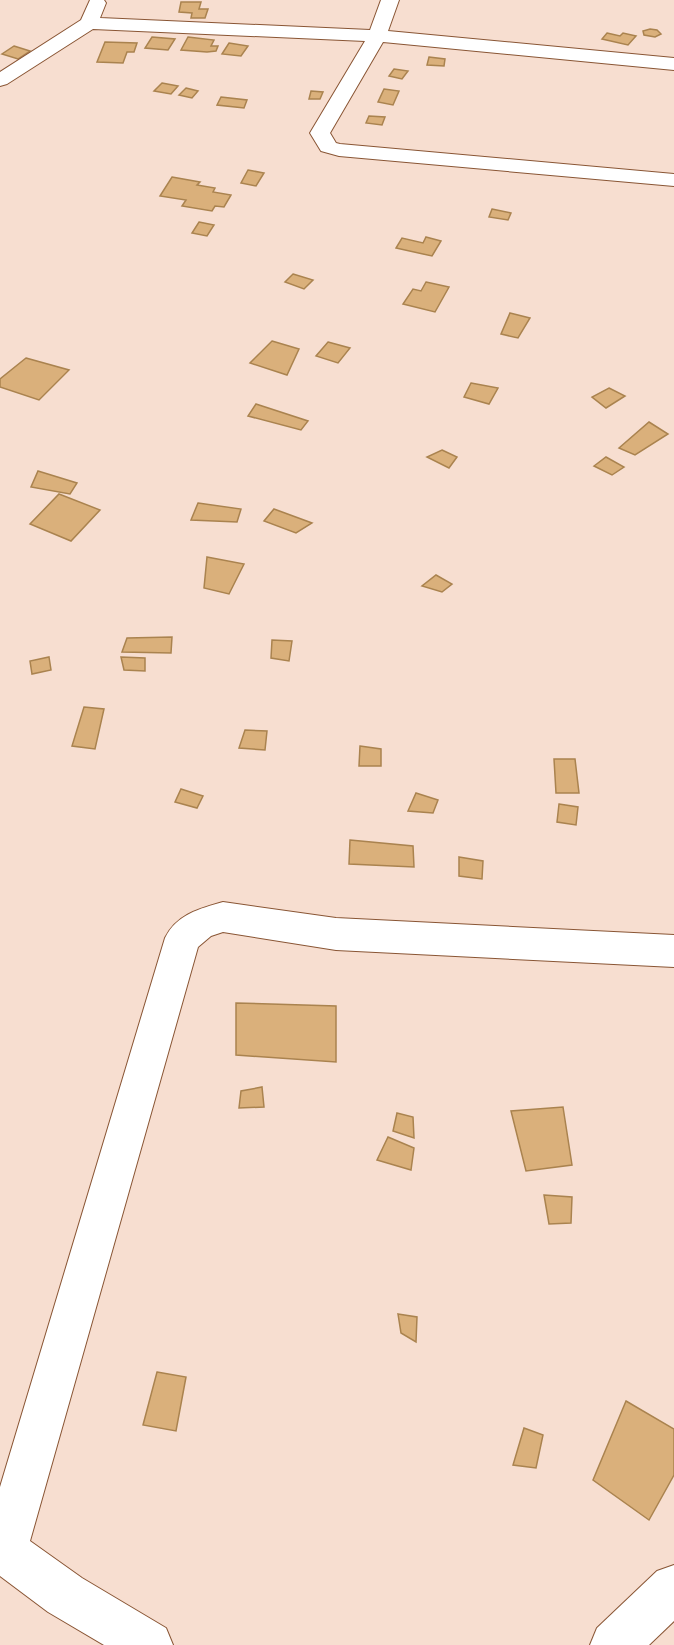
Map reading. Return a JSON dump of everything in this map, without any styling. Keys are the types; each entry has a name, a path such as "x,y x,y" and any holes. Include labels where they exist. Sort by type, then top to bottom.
{"street":[{"path":"89,23 98,0"},
{"path":"390,0 377,36 320,133 328,147 339,150 674,180"},
{"path":"0,80 89,23 377,36 674,64"},
{"path":"148,1645 65,1595 2,1549 183,938 200,924 222,917 336,934 657,948 674,951"},
{"path":"614,1645 674,1588"}],"building":[{"path":"181,2 201,2 199,9 208,9 205,18 191,18 192,13 179,12"},
{"path":"657,30 661,34 655,37 644,35 643,31"},
{"path":"607,33 636,36 628,45 602,39"},
{"path":"152,37 175,39 168,50 145,48"},
{"path":"188,37 214,40 211,46 218,46 216,51 207,52 181,50"},
{"path":"105,42 137,43 134,52 127,52 123,63 97,62"},
{"path":"229,43 248,46 241,56 222,54"},
{"path":"14,46 30,51 18,59 2,54"},
{"path":"429,57 445,59 444,66 427,65"},
{"path":"394,69 408,71 402,79 389,76"},
{"path":"162,83 178,86 171,94 154,91"},
{"path":"186,88 198,91 192,98 179,95"},
{"path":"384,89 399,91 393,105 378,102"},
{"path":"311,91 323,92 320,99 309,99"},
{"path":"221,97 247,100 244,108 217,105"},
{"path":"369,116 385,117 382,125 366,123"},
{"path":"248,170 264,173 256,186 241,183"},
{"path":"172,177 200,182 197,185 215,188 213,192 231,195 224,207 215,206 212,211 182,206 186,200 160,196"},
{"path":"492,209 511,213 508,220 489,217"},
{"path":"199,222 214,225 207,236 192,233"},
{"path":"426,237 441,241 432,256 396,248 402,238 423,243"},
{"path":"293,274 313,280 304,289 285,282"},
{"path":"426,282 449,287 435,312 403,304 413,289 421,291"},
{"path":"510,313 530,318 518,338 501,334"},
{"path":"272,341 299,349 287,375 250,363"},
{"path":"328,342 350,348 338,363 316,356"},
{"path":"26,358 69,370 39,400 0,387 0,379"},
{"path":"471,383 498,388 489,404 464,397"},
{"path":"609,388 625,396 606,408 592,397"},
{"path":"256,404 308,421 301,430 248,416"},
{"path":"649,422 668,434 635,455 619,448"},
{"path":"442,450 457,457 449,468 427,457"},
{"path":"606,457 624,467 612,475 594,466"},
{"path":"38,471 77,483 70,494 31,487"},
{"path":"59,494 100,510 71,541 30,524"},
{"path":"198,503 241,509 237,522 191,520"},
{"path":"274,509 312,523 296,533 264,521"},
{"path":"207,557 244,564 229,594 204,588"},
{"path":"436,575 452,584 442,592 422,586"},
{"path":"172,637 171,653 122,652 127,638"},
{"path":"272,640 292,641 289,661 271,658"},
{"path":"49,657 51,670 32,674 30,661"},
{"path":"121,657 145,658 145,671 124,670"},
{"path":"84,707 104,709 95,749 72,746"},
{"path":"245,730 267,731 265,750 239,748"},
{"path":"360,746 381,749 381,766 359,766"},
{"path":"554,759 575,759 579,793 556,793"},
{"path":"181,789 203,796 197,808 175,802"},
{"path":"416,793 438,800 433,813 408,811"},
{"path":"559,804 578,807 576,825 557,822"},
{"path":"350,840 413,846 414,867 349,864"},
{"path":"459,857 483,861 482,879 459,876"},
{"path":"236,1003 336,1006 336,1062 236,1055"},
{"path":"262,1087 264,1107 239,1108 241,1091"},
{"path":"563,1107 572,1165 526,1171 511,1111"},
{"path":"397,1113 413,1117 414,1138 393,1131"},
{"path":"388,1137 414,1148 411,1170 377,1160"},
{"path":"544,1195 572,1197 571,1223 549,1224"},
{"path":"398,1314 417,1317 416,1342 401,1333"},
{"path":"157,1372 186,1377 176,1431 143,1425"},
{"path":"626,1401 674,1429 674,1475 649,1520 593,1480"},
{"path":"524,1428 543,1435 536,1468 513,1465"}]}
